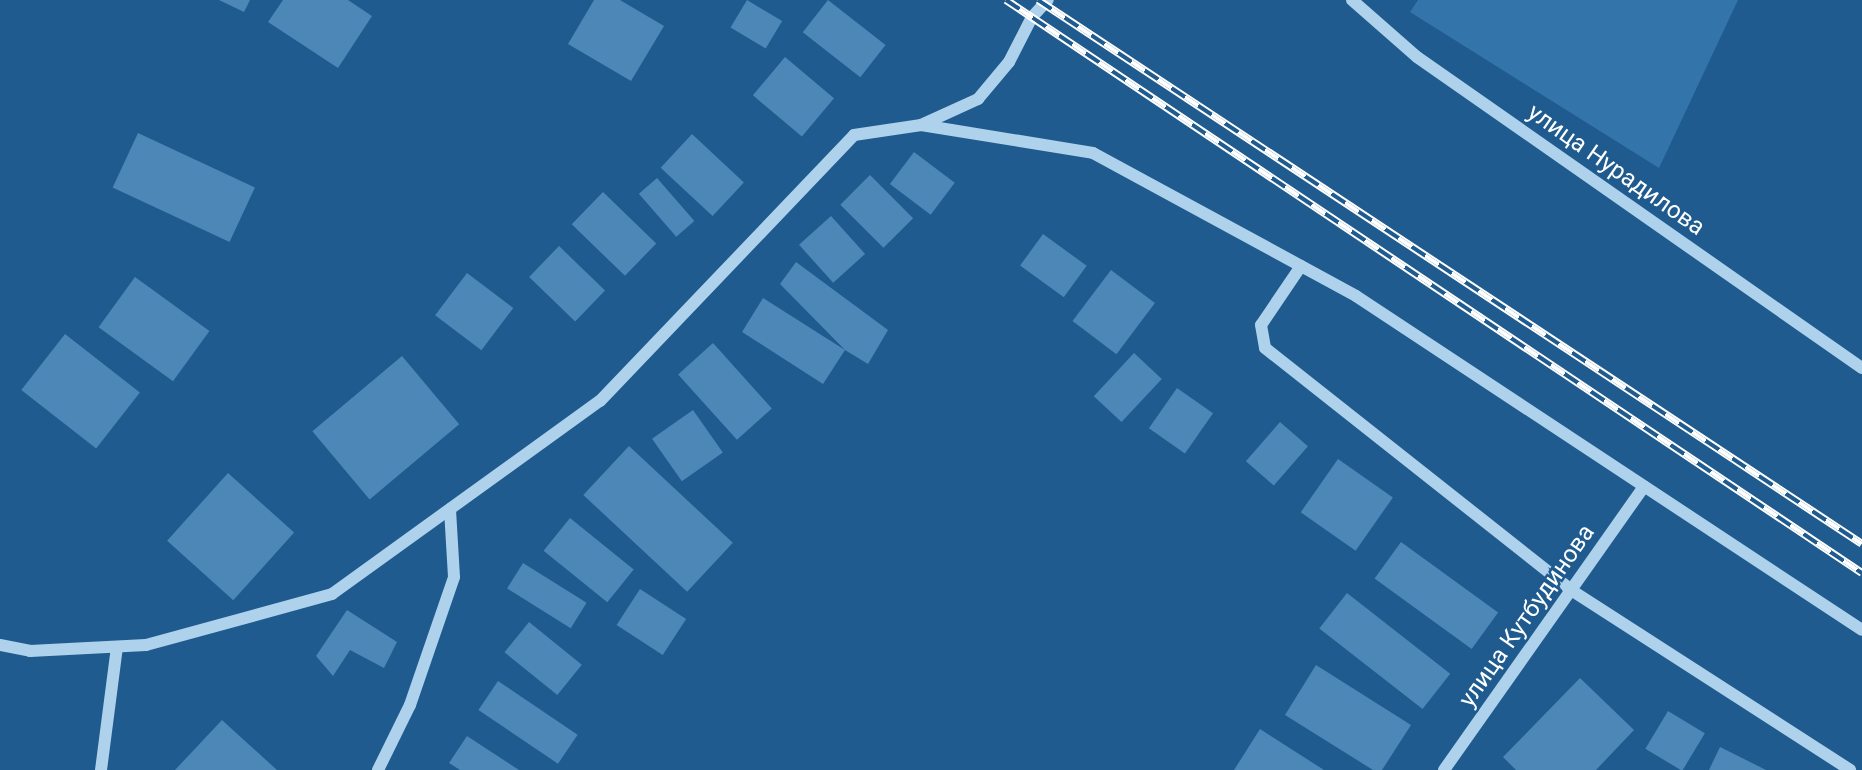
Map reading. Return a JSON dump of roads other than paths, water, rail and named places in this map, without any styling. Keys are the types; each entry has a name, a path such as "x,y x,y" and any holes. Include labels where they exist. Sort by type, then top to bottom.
{"street":[{"path":"0,645 30,652 146,645 332,594 600,401 853,135 922,125 978,99 1009,62 1032,18 1048,0"},
{"name":"улица Нурадилова","path":"1352,0 1417,57 1862,368"},
{"path":"922,125 1093,153 1356,296 1862,630"},
{"path":"1301,266 1261,325 1265,348 1571,590 1850,770"},
{"name":"улица Кутбудинова","path":"1444,770 1644,486"},
{"path":"378,770 410,705 454,577 450,509"},
{"path":"101,770 117,647"}],"railway":[{"path":"1006,0 1862,573"},
{"path":"1038,0 1862,544"}]}
